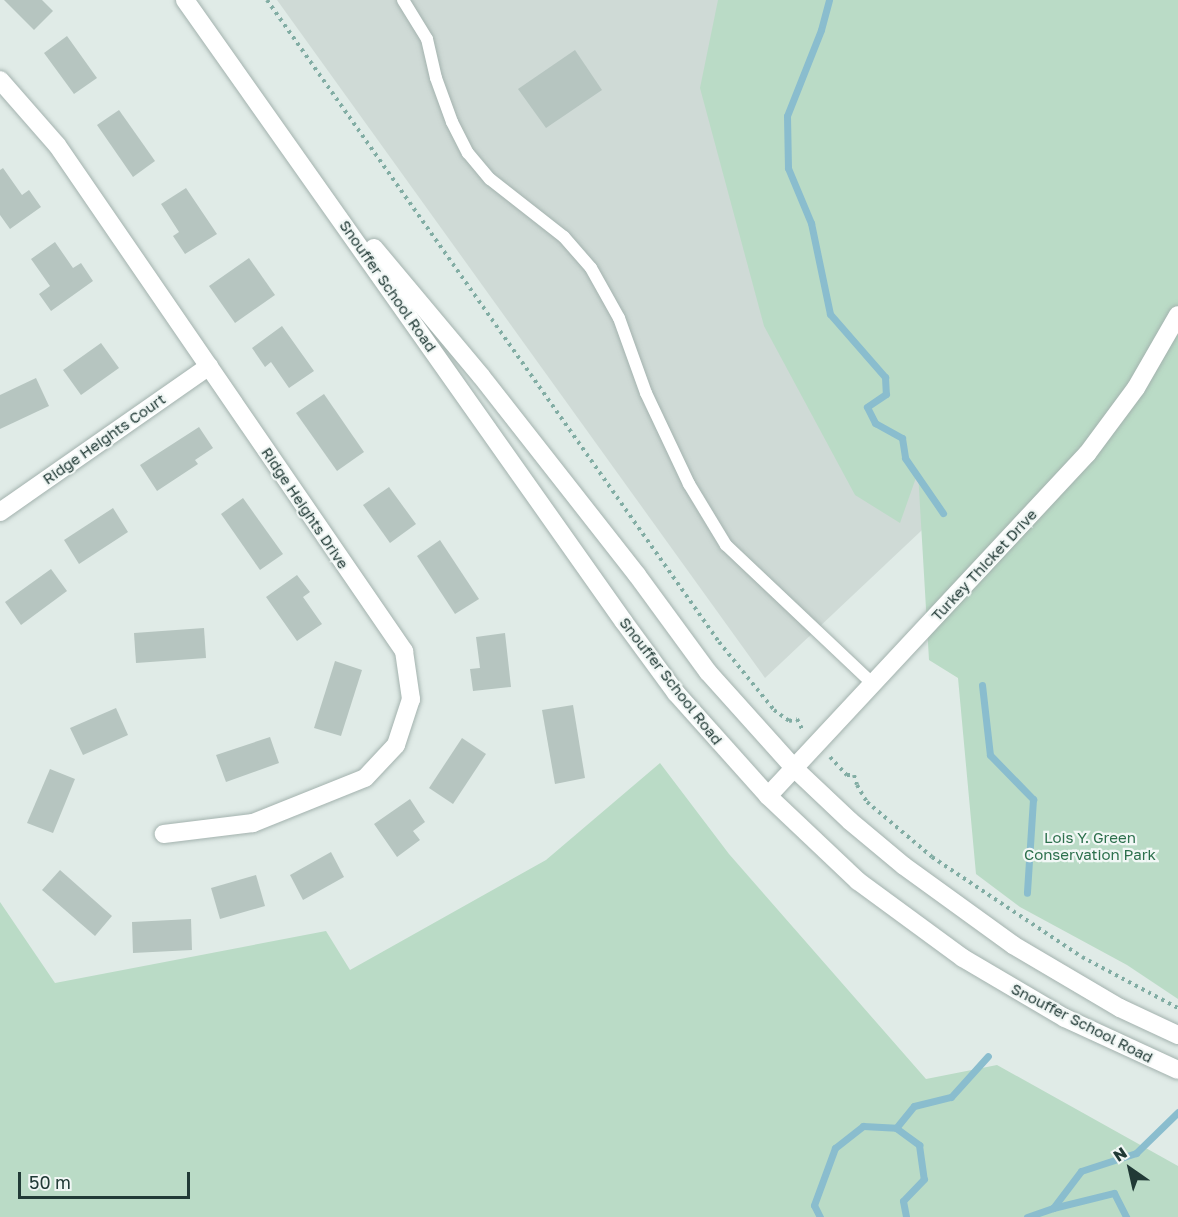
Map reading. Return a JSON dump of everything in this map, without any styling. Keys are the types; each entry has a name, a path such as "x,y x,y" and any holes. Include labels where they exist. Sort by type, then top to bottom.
{"main road":[{"name":"Snouffer School Road","path":"185,0 676,693 768,796 858,881 963,958 1065,1018 1178,1070"},
{"name":"Ridge Heights Drive","path":"0,80 57,145 404,651 411,699 396,745 365,778 253,823 164,834"},
{"name":"Snouffer School Road","path":"295,155 481,375 637,574 708,672 794,768 850,821 904,866 1013,945 1120,1008 1178,1035"},
{"name":"Turkey Thicket Drive","path":"768,796 1087,454 1136,388 1178,315"},
{"name":"Ridge Heights Court","path":"0,512 209,366"}],"lane":[{"path":"403,0 427,39 436,78 452,122 468,153 490,179 564,237 591,268 619,318 646,393 689,484 726,545 872,683"}],"path":[{"path":"267,0 712,633 774,710 789,721 797,719 799,727"},
{"path":"847,775 854,775 867,802 932,857 1082,957 1178,1008"}],"shaded area":[{"path":"277,0 1178,0 1008,449 765,678"}],"green space":[{"name":"Lois Y. Green Conservation Park","path":"718,0 1178,0 1178,999 1127,965 1020,907 976,874 958,678 929,660 918,472 900,523 855,495 764,326 700,88"},
{"path":"660,763 729,854 926,1079 997,1065 1178,1166 1178,1217 0,1217 0,902 55,983 326,931 350,970 546,860"}],"building":[{"path":"4,0 42,0 53,11 34,30"},
{"path":"67,36 97,78 74,94 44,53"},
{"path":"575,50 602,90 546,128 518,89"},
{"path":"119,110 155,161 133,177 97,125"},
{"path":"3,168 22,195 29,190 41,207 10,229 0,215 0,170"},
{"path":"186,188 217,234 185,254 173,236 179,232 161,204"},
{"path":"55,242 73,268 81,263 93,281 51,311 39,294 50,286 31,259"},
{"path":"249,258 275,295 235,323 209,286"},
{"path":"282,326 314,371 289,388 271,362 265,367 252,348"},
{"path":"101,343 119,368 81,395 63,370"},
{"path":"36,378 49,406 0,429 0,395"},
{"path":"324,394 364,452 337,471 296,413"},
{"path":"199,427 213,448 195,460 198,464 157,491 140,465"},
{"path":"389,487 416,524 390,543 363,505"},
{"path":"243,498 283,554 260,570 221,514"},
{"path":"113,508 128,532 79,564 64,540"},
{"path":"440,540 479,599 455,614 417,556"},
{"path":"51,569 67,591 21,625 5,602"},
{"path":"297,575 310,592 303,597 322,624 297,641 266,597"},
{"path":"204,628 206,658 136,663 134,633"},
{"path":"505,633 511,687 473,691 470,669 480,668 476,637"},
{"path":"335,661 362,670 341,736 314,728"},
{"path":"573,705 585,778 555,784 542,710"},
{"path":"116,708 128,735 83,755 70,728"},
{"path":"270,737 279,763 226,782 216,755"},
{"path":"462,738 486,754 453,804 429,788"},
{"path":"50,769 75,779 53,833 27,823"},
{"path":"410,799 425,822 413,831 420,840 397,857 374,824"},
{"path":"331,852 344,877 303,900 290,875"},
{"path":"60,870 112,916 95,936 42,890"},
{"path":"256,875 265,906 220,919 211,888"},
{"path":"191,919 192,950 133,953 132,922"}],"waterway":[{"path":"829,0 821,30 787,116 788,168 811,223 830,314 885,377 886,394 867,407 875,423 902,438 905,458 943,513"},
{"path":"982,685 990,755 1033,799 1027,893"},
{"path":"896,1128 914,1106 951,1097 988,1056"},
{"path":"1027,1217 1053,1208 1081,1171 1136,1153 1178,1112"},
{"path":"820,1217 814,1205 835,1148 863,1126 896,1128 919,1145 924,1179 903,1201 906,1217"},
{"path":"1053,1208 1114,1193 1126,1217"}]}
